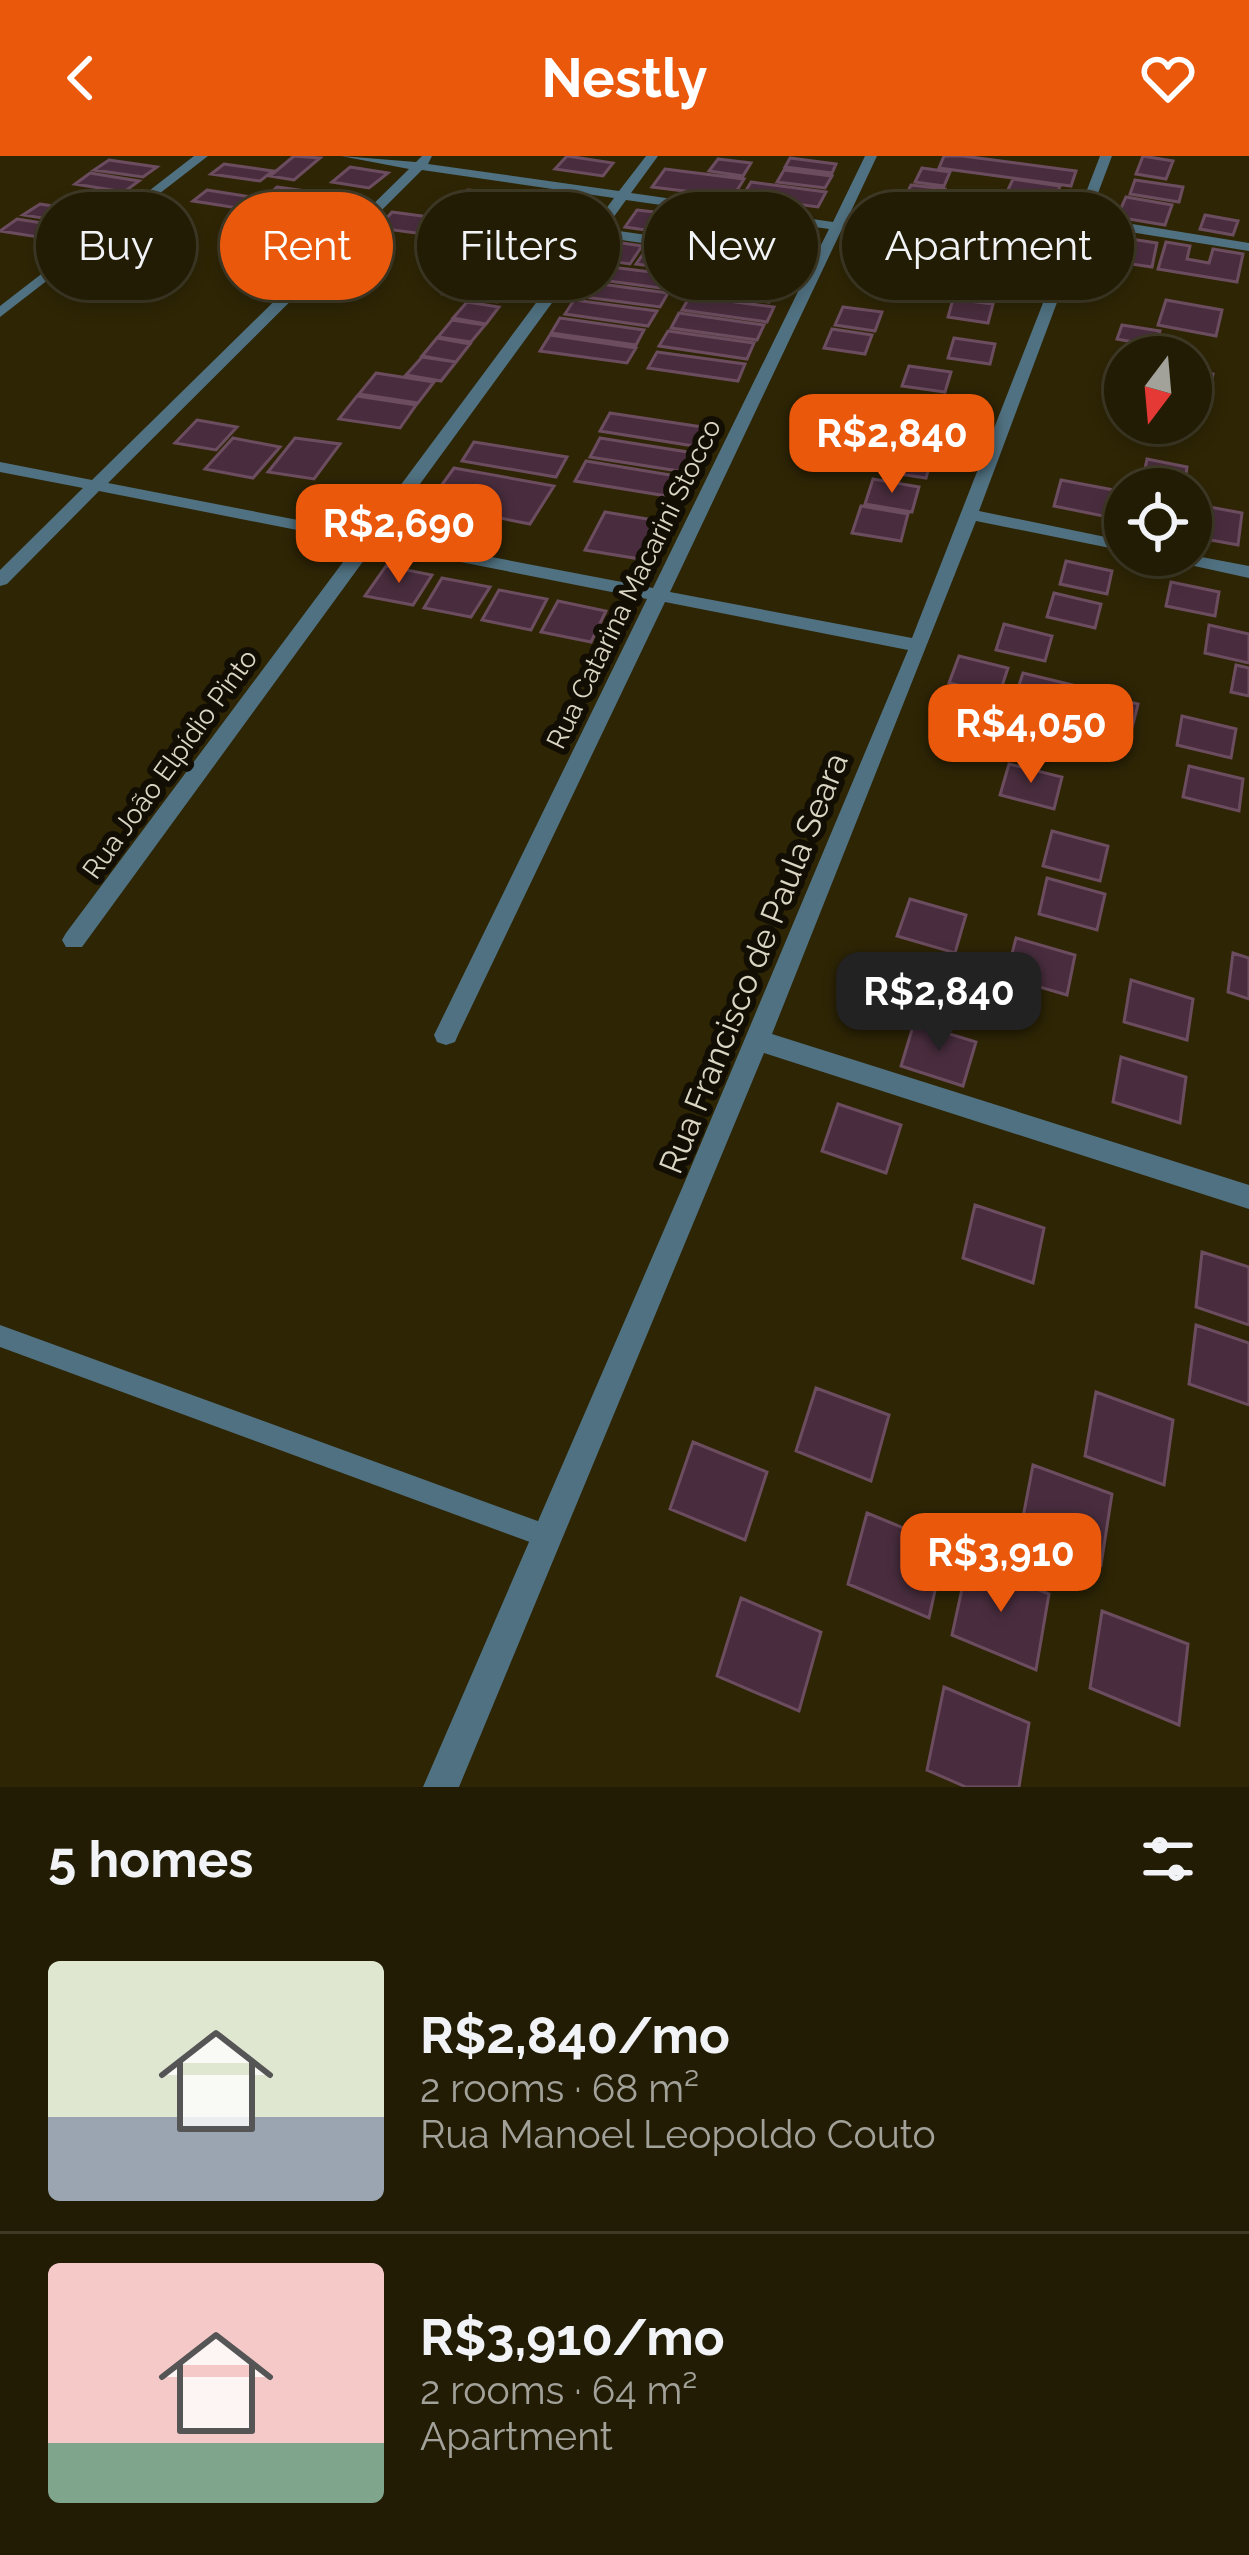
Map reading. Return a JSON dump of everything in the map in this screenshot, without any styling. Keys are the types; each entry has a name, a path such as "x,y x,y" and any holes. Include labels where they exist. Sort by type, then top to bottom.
{"street":[{"path":"0,314 202,156"},
{"path":"347,156 424,161 842,228"},
{"name":"Rua João Elpídio Pinto","path":"620,199 652,156"},
{"name":"Rua Catarina Macarini Stocco","path":"446,1036 871,156"},
{"name":"Rua Francisco de Paula Seara","path":"1092,192 1106,156"},
{"path":"0,580 424,161"},
{"path":"1134,229 1249,247"},
{"path":"620,235 819,264"},
{"name":"Rua João Elpídio Pinto","path":"74,940 546,300"},
{"name":"Rua Francisco de Paula Seara","path":"441,1787 920,646 1049,300"},
{"path":"0,467 920,646"},
{"path":"968,514 1104,542"},
{"path":"1212,564 1249,572"},
{"path":"757,1040 1249,1197"}],"lane":[{"path":"0,1336 546,1536"}],"building":[{"path":"294,156 320,158 294,180 270,176"},
{"path":"567,156 613,163 603,176 555,169"},
{"path":"944,156 1076,171 1071,186 939,168"},
{"path":"1143,156 1173,161 1166,179 1136,174"},
{"path":"790,158 836,164 832,173 785,167"},
{"path":"718,159 751,163 743,176 709,171"},
{"path":"109,160 157,167 143,177 94,170"},
{"path":"224,164 273,171 260,181 211,174"},
{"path":"350,167 388,173 369,188 332,182"},
{"path":"922,168 950,172 944,186 915,182"},
{"path":"665,169 744,179 736,192 652,187"},
{"path":"784,170 832,176 825,188 777,182"},
{"path":"90,173 139,181 124,192 75,184"},
{"path":"1013,179 1060,186 1058,192 1007,192"},
{"path":"1135,180 1183,187 1179,202 1131,192"},
{"path":"751,182 826,192 818,207 818,192 745,192"},
{"path":"911,185 945,189 944,192 908,192"},
{"path":"277,187 314,192 272,192"},
{"path":"207,190 220,192 220,205 196,201"},
{"path":"1134,198 1172,205 1165,225 1134,220"},
{"path":"637,210 644,211 644,230 625,227"},
{"path":"393,212 417,215 417,233 393,230"},
{"path":"1205,215 1238,221 1233,235 1200,229"},
{"path":"17,219 36,222 36,237 0,231"},
{"path":"1134,240 1157,243 1152,267 1134,264"},
{"path":"1166,242 1190,246 1187,259 1209,263 1213,249 1243,254 1237,282 1158,269"},
{"path":"620,243 642,246 630,264 620,263"},
{"path":"620,268 644,271 644,286 620,283"},
{"path":"620,287 644,290 644,300 664,300 660,307 607,300 620,300"},
{"path":"574,300 657,311 648,326 565,314"},
{"path":"688,300 774,307 767,322 682,310"},
{"path":"953,300 993,304 988,323 948,317"},
{"path":"1166,300 1222,310 1216,336 1158,325"},
{"path":"467,302 499,307 486,324 453,318"},
{"path":"843,307 882,312 875,331 835,325"},
{"path":"679,313 764,325 757,340 671,328"},
{"path":"560,318 644,330 636,345 551,333"},
{"path":"452,320 485,325 471,342 438,337"},
{"path":"1122,325 1160,331 1158,336 1118,336"},
{"path":"832,329 872,335 865,354 824,348"},
{"path":"668,331 754,343 747,359 659,346"},
{"path":"550,335 636,348 627,363 540,351"},
{"path":"437,338 470,344 456,362 422,356"},
{"path":"954,338 995,344 990,364 948,358"},
{"path":"657,352 745,364 738,381 648,368"},
{"path":"422,357 456,362 441,381 406,375"},
{"path":"909,366 951,372 945,392 902,386"},
{"path":"376,373 434,382 418,403 359,394"},
{"path":"357,396 416,405 400,428 339,419"},
{"path":"610,413 702,427 694,446 600,431"},
{"path":"197,420 237,427 216,450 175,443"},
{"path":"895,421 939,428 933,451 888,444"},
{"path":"233,438 280,447 253,478 205,469"},
{"path":"295,438 340,444 314,479 268,472"},
{"path":"600,438 694,453 685,472 590,457"},
{"path":"474,442 567,457 556,477 462,461"},
{"path":"888,447 933,454 926,478 880,471"},
{"path":"1147,459 1187,467 1187,468 1145,468"},
{"path":"586,461 682,477 673,497 575,481"},
{"path":"454,468 554,486 530,524 428,504"},
{"path":"873,479 919,487 912,512 865,504"},
{"path":"1061,480 1104,488 1104,516 1054,506"},
{"path":"861,506 908,514 901,541 852,533"},
{"path":"1212,507 1242,513 1238,545 1212,540"},
{"path":"605,512 659,521 640,559 585,550"},
{"path":"1066,561 1104,569 1104,576 1111,576 1107,594 1060,584"},
{"path":"386,566 432,575 413,605 365,596"},
{"path":"442,578 490,587 471,617 424,608"},
{"path":"1171,582 1219,592 1215,616 1166,606"},
{"path":"499,590 547,599 531,630 482,620"},
{"path":"1054,593 1101,604 1095,628 1047,617"},
{"path":"558,601 606,611 591,642 541,632"},
{"path":"1004,624 1052,636 1045,661 996,650"},
{"path":"1209,625 1249,634 1249,663 1205,653"},
{"path":"959,656 1008,668 999,695 949,683"},
{"path":"1236,665 1249,668 1249,696 1231,692"},
{"path":"1023,673 1073,685 1065,713 1014,700"},
{"path":"1087,691 1138,704 1131,732 1079,719"},
{"path":"1182,716 1236,729 1231,758 1177,745"},
{"path":"1009,764 1062,777 1054,809 1000,795"},
{"path":"1189,766 1243,779 1239,811 1183,797"},
{"path":"1052,831 1108,846 1100,881 1043,866"},
{"path":"1047,878 1105,894 1097,930 1039,914"},
{"path":"910,899 966,915 955,953 897,936"},
{"path":"1016,938 1075,955 1067,995 1006,977"},
{"path":"1233,953 1249,958 1249,999 1228,992"},
{"path":"1131,980 1193,999 1187,1040 1124,1022"},
{"path":"914,1023 976,1042 963,1086 901,1066"},
{"path":"1121,1057 1186,1077 1180,1123 1113,1102"},
{"path":"838,1104 901,1125 886,1173 822,1151"},
{"path":"975,1205 1044,1228 1033,1283 963,1258"},
{"path":"1202,1252 1249,1267 1249,1325 1196,1307"},
{"path":"1196,1325 1249,1343 1249,1405 1189,1384"},
{"path":"816,1388 889,1415 871,1481 796,1451"},
{"path":"1096,1392 1173,1420 1164,1485 1085,1456"},
{"path":"693,1442 767,1472 745,1540 670,1509"},
{"path":"1033,1465 1112,1494 1101,1565 1020,1533"},
{"path":"867,1513 945,1545 929,1618 848,1584"},
{"path":"968,1561 1049,1594 1036,1670 952,1635"},
{"path":"741,1598 821,1632 799,1711 717,1676"},
{"path":"1102,1611 1188,1644 1179,1725 1090,1688"},
{"path":"944,1687 1029,1723 1019,1787 966,1787 927,1770"}]}
